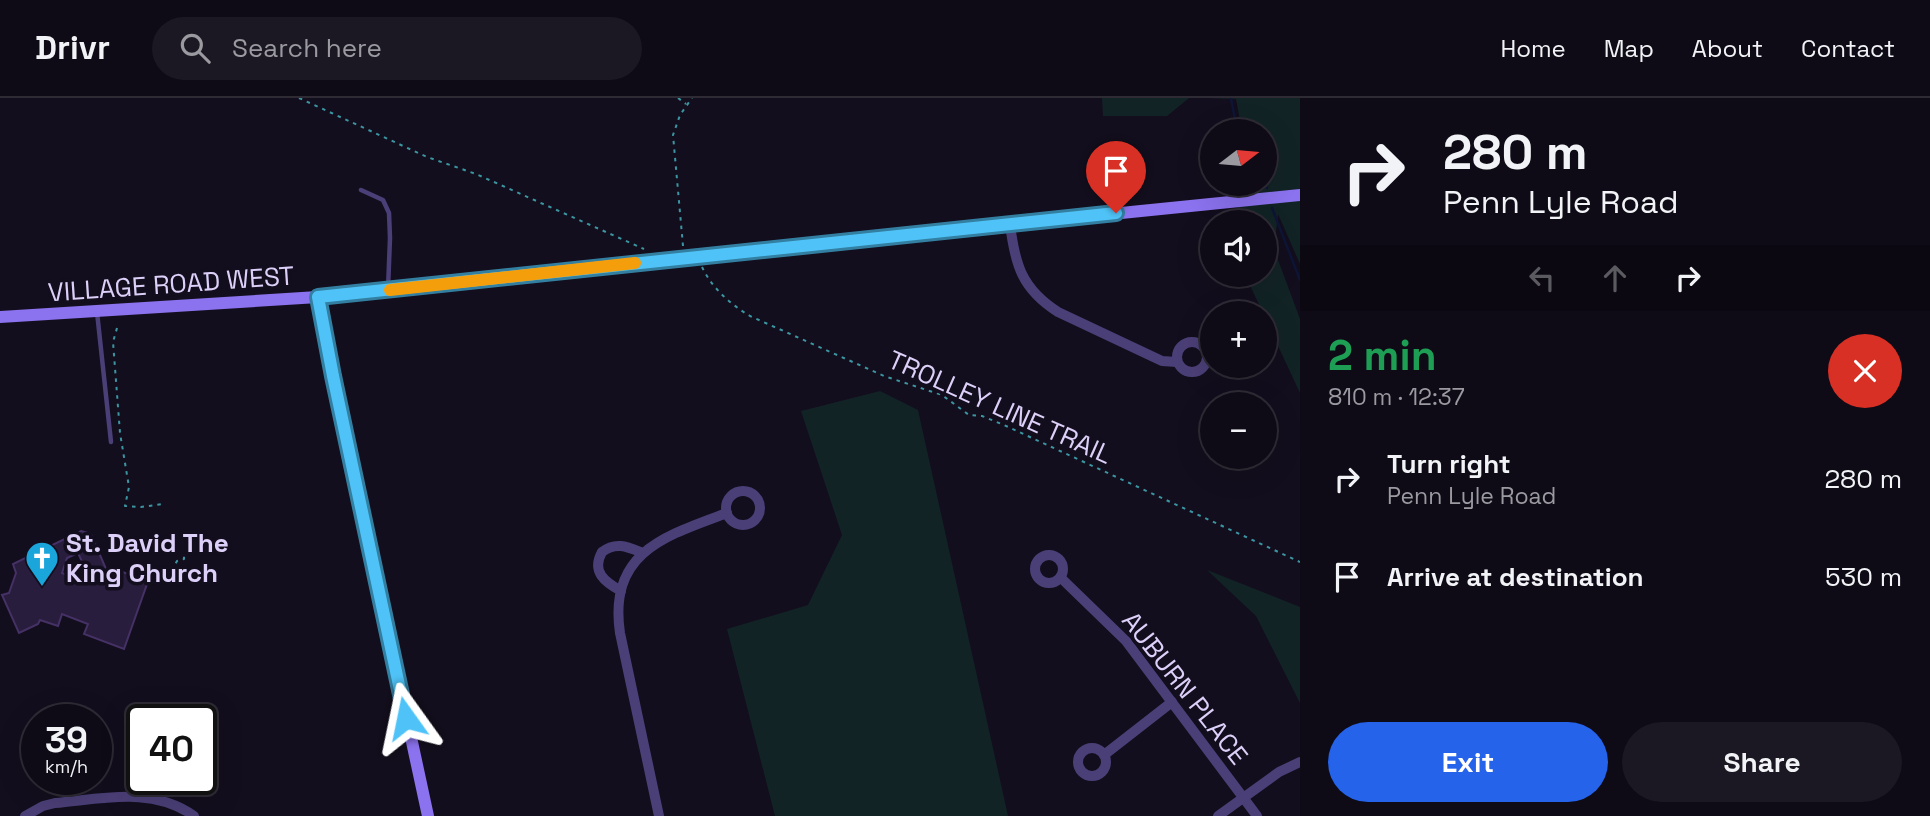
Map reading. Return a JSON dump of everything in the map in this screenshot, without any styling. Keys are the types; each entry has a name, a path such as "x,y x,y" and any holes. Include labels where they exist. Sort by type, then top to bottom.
{"street":[{"path":"318,297 1300,195"},
{"path":"1010,224 1018,267 1033,293 1044,303 1162,361 1177,362"},
{"name":"VILLAGE ROAD WEST","path":"0,317 318,297 335,390 428,816"},
{"path":"659,816 620,634 618,606 621,591 626,577 643,553 666,536 727,513"},
{"path":"621,591 603,579 599,572 599,558 608,547 615,545 623,545 643,553"},
{"name":"AUBURN PLACE","path":"1061,578 1126,641 1256,816"},
{"path":"1104,755 1172,702"},
{"path":"1218,816 1279,772 1300,762"},
{"path":"25,816 55,803 143,796 169,801 194,816"}],"lane":[{"path":"361,190 383,200 388,213 388,290"},
{"path":"97,311 111,442"}],"path":[{"path":"299,98 427,157 489,180 638,248"},
{"path":"678,98 687,105"},
{"path":"683,245 673,146 676,124 692,98"},
{"name":"TROLLEY LINE TRAIL","path":"702,266 708,280 734,306 750,316 884,376 942,396 969,415 982,416 1004,425 1300,562"},
{"path":"117,328 113,342 119,420 129,487 125,506 141,508 163,504"},
{"path":"165,576 177,561 184,559 184,555"}],"shaded area":[{"path":"1102,98 1189,98 1167,116 1103,116"},
{"path":"1205,98 1300,98 1300,264 1278,214 1277,223 1277,210 1238,210 1238,199 1278,196 1278,119 1240,119 1236,99"},
{"path":"1277,257 1300,319 1300,393 1277,344 1277,301 1257,301 1251,287 1277,287"},
{"path":"880,391 918,410 1008,816 775,816 727,629 808,605 842,535 801,411"},
{"path":"1207,570 1300,607 1300,703 1256,616"}],"building":[{"name":"St. David The King Church","path":"81,531 91,534 106,569 137,577 136,580 147,584 124,649 84,634 88,624 62,614 58,626 40,620 38,624 19,633 2,595 9,593 16,573 13,564","holes":["78,553 92,583 62,573 67,558"]}],"waterway":[{"path":"1231,98 1235,119"},
{"path":"1272,208 1300,280"}],"slow traffic":[{"path":"390,290 635,263"}],"place":[{"name":"St. David The King Church","path":"42,588"}],"route":[{"path":"406,718 318,297 1116,213"}]}
